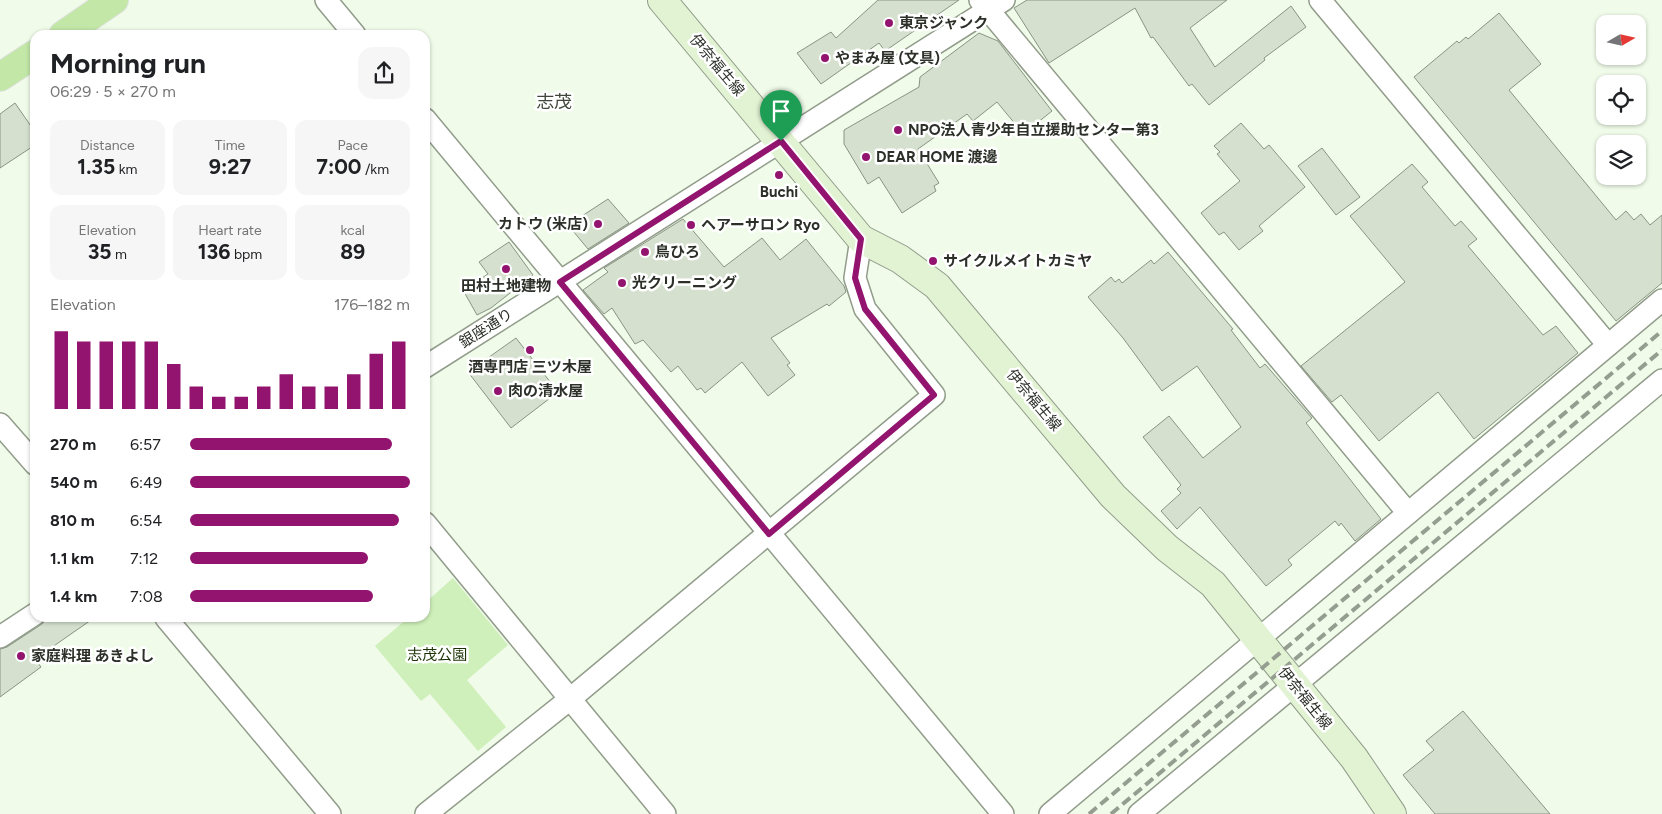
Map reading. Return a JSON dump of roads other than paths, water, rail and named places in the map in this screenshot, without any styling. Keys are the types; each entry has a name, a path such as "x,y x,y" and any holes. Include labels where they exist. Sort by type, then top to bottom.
{"main road":[{"path":"70,30 114,0"},
{"name":"伊奈福生線","path":"662,0 861,239 900,259 937,286 1113,496 1146,530 1213,584 1354,758 1392,814"},
{"path":"0,77 30,57"}],"street":[{"path":"326,0 351,30"},
{"path":"1320,0 1608,345"},
{"path":"991,3 1408,514"},
{"name":"銀座通り","path":"430,364 781,141 991,3"},
{"path":"430,125 1003,814"},
{"path":"426,814 570,699 934,395 865,309 855,278 861,239"},
{"path":"1050,814 1662,300"},
{"path":"1138,814 1662,380"},
{"path":"0,424 30,458"},
{"path":"430,529 665,814"},
{"path":"0,636 30,617"},
{"path":"169,622 330,814"}],"railway":[{"path":"1089,814 1662,331"},
{"path":"1111,814 1662,350"}],"place":[{"name":"東京ジャンク","path":"889,23"},
{"name":"やまみ屋 (文具)","path":"825,58"},
{"name":"NPO法人青少年自立援助センター第3","path":"898,130"},
{"name":"DEAR HOME 渡邊","path":"866,157"},
{"name":"Buchi","path":"779,175"},
{"name":"カトウ (米店)","path":"598,224"},
{"name":"ヘアーサロン Ryo","path":"691,225"},
{"name":"鳥ひろ","path":"645,252"},
{"name":"サイクルメイトカミヤ","path":"933,261"},
{"name":"田村土地建物","path":"506,269"},
{"name":"光クリーニング","path":"622,283"},
{"name":"酒専門店 三ツ木屋","path":"530,350"},
{"name":"肉の清水屋","path":"498,391"},
{"name":"家庭料理 あきよし","path":"21,656"}],"district":[{"name":"志茂","path":"554,102"}],"park label":[{"name":"志茂公園","path":"437,655"}]}
